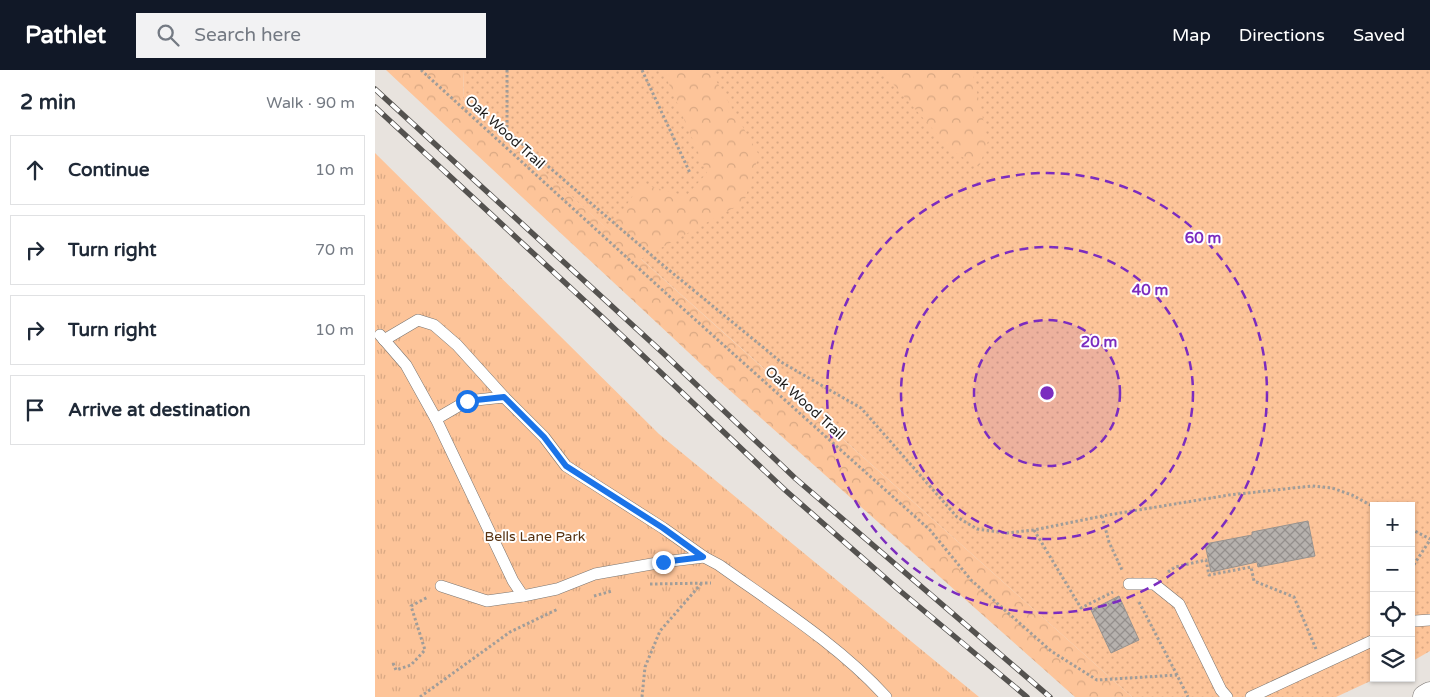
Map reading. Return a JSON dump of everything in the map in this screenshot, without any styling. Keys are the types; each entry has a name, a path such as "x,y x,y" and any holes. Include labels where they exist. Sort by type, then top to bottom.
{"street":[{"path":"1425,697 1430,694"}],"lane":[{"path":"523,596 513,581 436,419 406,366 382,337 418,320 434,325 457,345 504,397 544,437 566,466 663,528 703,557 719,565 806,627 871,680 886,697"},
{"path":"436,419 467,401 504,397"},
{"path":"441,586 487,601 557,589 595,574 703,557"},
{"path":"1129,584 1154,584 1179,604 1221,690 1227,697"},
{"path":"1415,620 1430,620"},
{"path":"1251,697 1370,642"}],"path":[{"name":"Oak Wood Trail","path":"421,70 930,530 971,580 1051,651 1097,680 1177,675"},
{"path":"507,70 507,131 664,266 781,362 861,408 957,517 977,529 1006,533 1034,530 1102,516 1229,495 1312,486 1332,488 1352,495 1370,505"},
{"path":"642,70 690,173"},
{"path":"1102,516 1109,542 1188,697"},
{"path":"1034,530 1081,608 1129,584"},
{"path":"1415,531 1430,540 1415,563"},
{"path":"1154,584 1175,567 1205,560 1209,575 1251,567 1254,581 1294,597 1322,664"},
{"path":"649,584 743,582"},
{"path":"642,697 645,667 660,631 702,583"},
{"path":"585,598 613,591"},
{"path":"393,663 396,670 411,665 425,650 411,606"},
{"path":"420,697 510,632 559,608"}],"green space":[{"path":"386,70 464,70 463,100 609,230 641,184 686,196 707,173 663,70 710,70 759,155 744,202 641,259 1132,697 1075,697 717,379"},
{"path":"464,70 1430,70 1430,651 1415,660 1415,502 1370,502 1370,681 1336,697 1132,697 463,100"},
{"path":"881,70 972,70 988,141 979,167 951,150"},
{"name":"Bells Lane Park","path":"375,153 659,434 979,697 375,697"}],"building":[{"path":"1308,521 1315,556 1258,567 1257,562 1211,572 1205,544"},
{"path":"1119,596 1139,640 1111,653 1091,610"}],"railway":[{"path":"375,89 663,353 796,479 1050,697"},
{"path":"375,107 600,315 785,490 899,590 1027,697"}],"route":[{"path":"467,401 504,397 544,437 566,466 663,528 703,557 663,562"}]}
